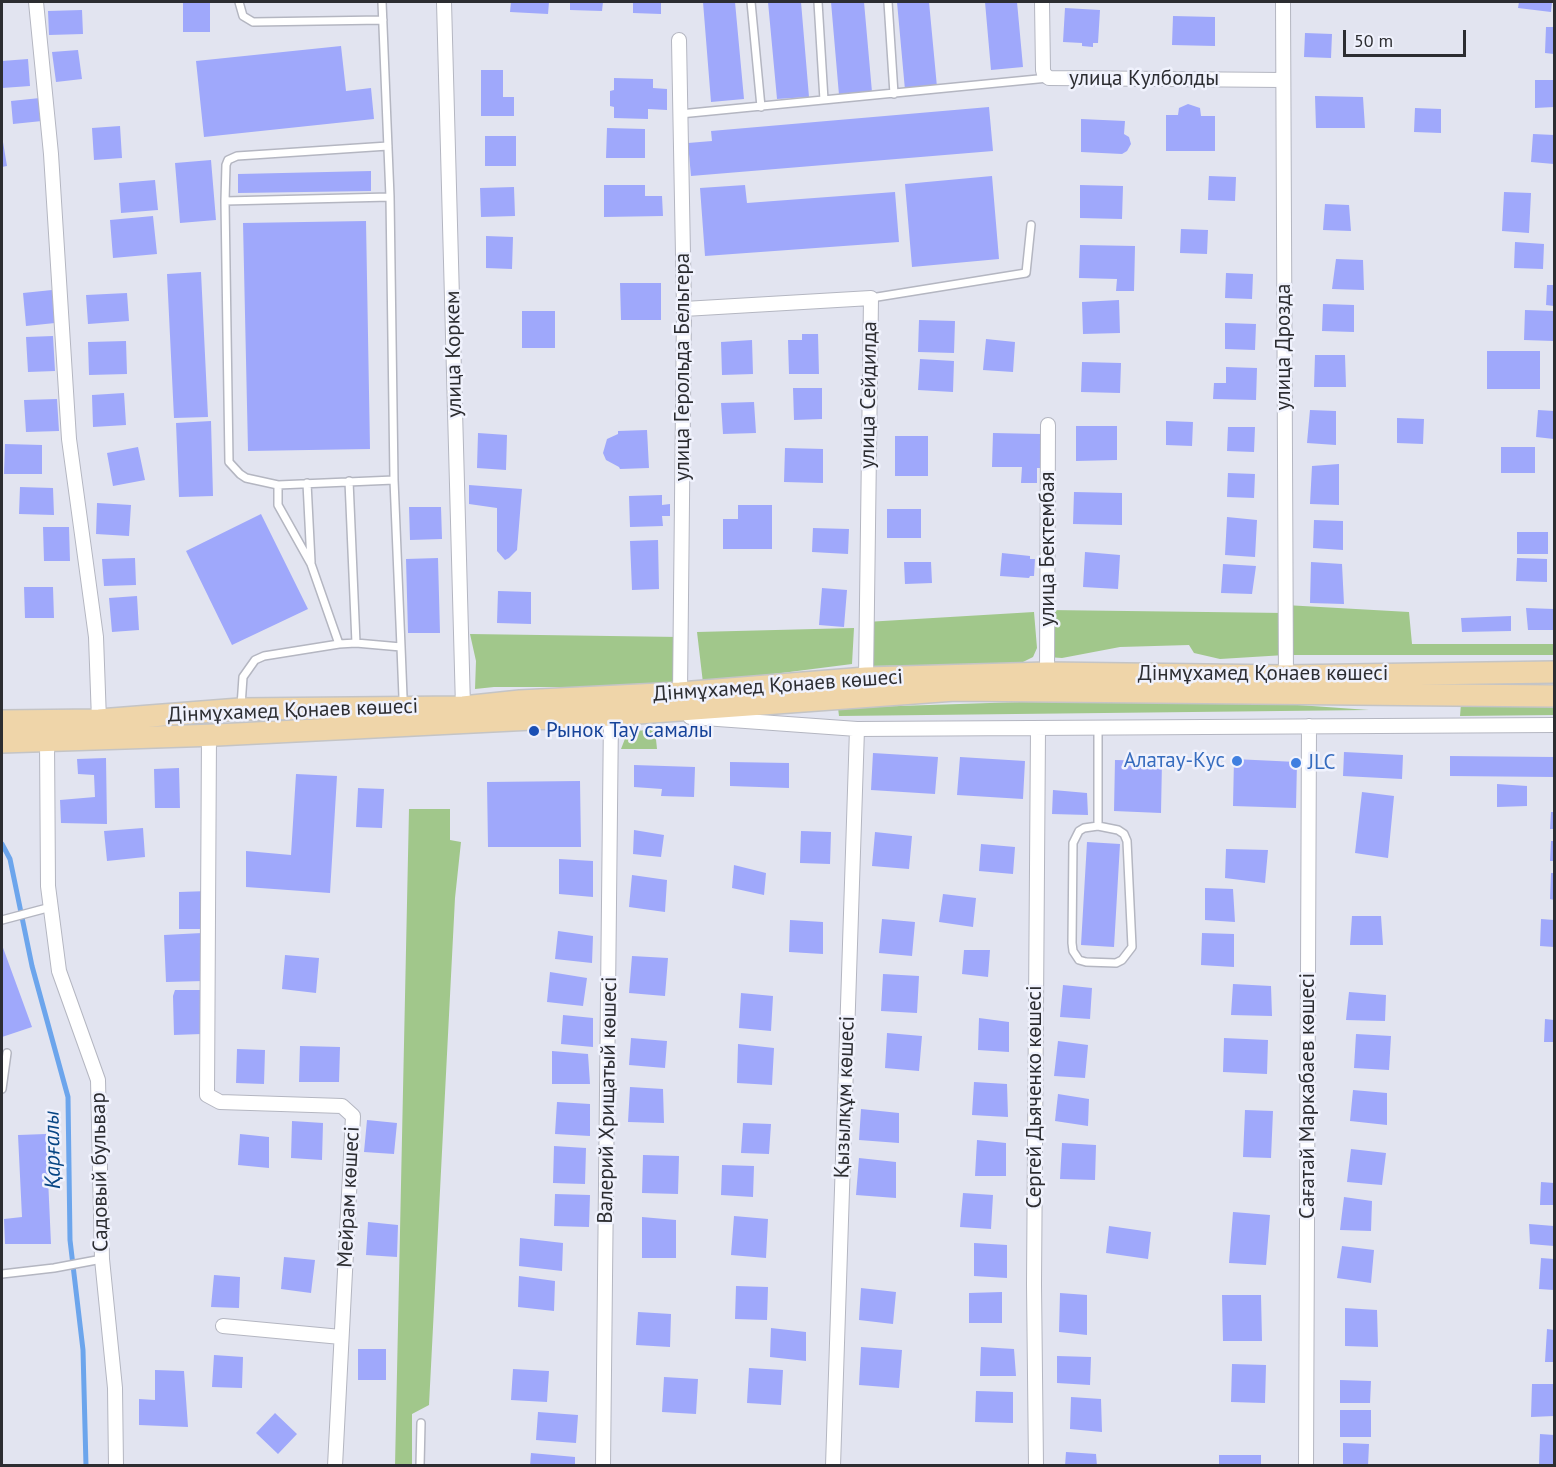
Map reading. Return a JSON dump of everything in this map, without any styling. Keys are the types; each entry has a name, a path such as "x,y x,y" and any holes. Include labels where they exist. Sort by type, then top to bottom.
{"main road":[{"name":"Дінмұхамед Қонаев көшесі","path":"2,721 99,720 240,708 612,725 646,713 955,690 1286,684 1554,672"},
{"name":"Дінмұхамед Қонаев көшесі","path":"2,742 209,735 404,717 463,707 520,701 680,693 866,678 1047,673 1554,696"}],"street":[{"path":"36,2 51,154 69,439 96,637 99,720"},
{"name":"улица Коркем","path":"444,2 463,707"},
{"name":"улица Кулболды","path":"1042,2 1043,70 1049,78 1282,80"},
{"name":"улица Дрозда","path":"1283,2 1286,684"},
{"name":"улица Герольда Бельгера","path":"679,40 684,309 680,693"},
{"name":"улица Сейдилда","path":"684,309 871,298 866,678"},
{"name":"улица Бектембая","path":"1047,673 1048,425"},
{"path":"646,713 767,724 857,729 1554,725"},
{"name":"Валерий Хрищатый көшесі","path":"603,1466 612,725"},
{"name":"Сағатай Маркабаев көшесі","path":"1306,1466 1309,726"},
{"name":"Қызылқұм көшесі","path":"833,1466 857,729"},
{"name":"Сергей Дьяченко көшесі","path":"1036,1466 1034,1284 1038,729"},
{"name":"Мейрам көшесі","path":"209,735 207,1095 220,1102 342,1106 353,1116 335,1466"},
{"name":"Садовый бульвар","path":"47,741 48,874 59,971 98,1080 102,1259 115,1388 116,1466"},
{"path":"223,1326 341,1337"}],"lane":[{"path":"239,2 243,16 253,22 383,20"},
{"path":"382,2 390,197 394,480 404,717"},
{"path":"751,2 760,107"},
{"path":"818,2 824,100"},
{"path":"888,2 894,94"},
{"path":"680,114 1049,78"},
{"path":"388,146 237,156 228,160 226,165 225,201 230,462 246,478 278,485 394,480"},
{"path":"225,201 390,197"},
{"path":"871,298 1026,273 1031,225"},
{"path":"349,481 356,643"},
{"path":"307,483 311,564"},
{"path":"278,485 278,505 311,564 339,644"},
{"path":"240,708 243,677 255,660 264,656 339,644 356,643 401,647"},
{"path":"1098,729 1098,826"},
{"path":"1098,826 1118,830 1124,834 1127,841 1131,946 1122,960 1116,963 1086,962 1079,960 1073,951 1073,843 1079,831 1098,826"},
{"path":"5,919 51,907"},
{"path":"2,1089 7,1053"},
{"path":"2,1275 102,1259"},
{"path":"420,1466 421,1423"}],"green space":[{"path":"1285,605 1409,612 1412,644 1554,644 1554,655 1285,655 1220,659 1194,653 1189,645 1120,647 1062,658 1047,657 1048,610 1285,613"},
{"path":"1034,612 1037,648 1033,657 1019,664 866,666 866,622"},
{"path":"854,628 852,664 703,683 697,632"},
{"path":"470,634 680,637 680,687 494,687 475,689 476,661"},
{"path":"1241,701 1369,710 839,716 838,708 1020,702"},
{"path":"1461,704 1554,704 1554,715 1460,716"},
{"path":"655,730 657,749 621,749 628,731"},
{"path":"409,809 450,809 450,840 461,842 455,898 429,1405 412,1414 412,1465 395,1466"}],"building":[{"path":"183,2 210,2 210,32 183,32"},
{"path":"511,2 549,2 548,14 510,12"},
{"path":"570,2 603,2 602,11 570,10"},
{"path":"633,2 661,2 661,14 633,13"},
{"path":"703,2 735,2 744,99 711,102"},
{"path":"768,2 801,2 809,97 777,99"},
{"path":"831,2 864,2 872,92 839,95"},
{"path":"897,2 929,2 937,87 905,90"},
{"path":"985,2 1017,2 1023,67 991,70"},
{"path":"1519,2 1552,2 1551,12 1518,8"},
{"path":"1065,8 1100,10 1098,43 1093,43 1093,47 1082,46 1082,43 1063,42"},
{"path":"82,10 83,34 49,35 48,11"},
{"path":"1173,16 1215,17 1215,46 1172,45"},
{"path":"1546,27 1554,27 1554,54 1545,53"},
{"path":"1305,33 1332,34 1331,58 1304,57"},
{"path":"341,46 346,91 371,88 374,119 204,137 196,61"},
{"path":"78,50 82,79 56,82 52,52"},
{"path":"28,59 30,86 2,88 2,61"},
{"path":"481,70 503,70 503,97 514,97 514,116 481,116"},
{"path":"614,78 653,79 653,88 667,89 667,110 648,109 648,119 614,118 614,107 610,106 610,91 614,90"},
{"path":"1535,80 1554,80 1554,107 1535,108"},
{"path":"1315,96 1363,97 1365,128 1316,128"},
{"path":"40,98 42,121 13,124 11,101"},
{"path":"1188,104 1200,108 1201,116 1215,116 1215,151 1166,151 1166,115 1178,115 1179,108"},
{"path":"989,107 993,151 691,176 688,143 712,141 711,131"},
{"path":"1415,108 1441,109 1441,133 1414,132"},
{"path":"1081,119 1125,121 1124,134 1129,137 1131,144 1127,151 1122,154 1081,152"},
{"path":"120,126 122,158 94,160 92,128"},
{"path":"607,128 645,129 645,158 606,158"},
{"path":"1533,134 1554,135 1554,164 1531,162"},
{"path":"2,136 7,166 2,167"},
{"path":"485,136 516,136 516,166 485,166"},
{"path":"211,160 216,220 180,223 175,163"},
{"path":"371,171 371,191 238,193 238,174"},
{"path":"992,176 999,259 912,267 905,184"},
{"path":"1209,176 1236,177 1235,201 1208,200"},
{"path":"155,180 158,210 121,213 119,183"},
{"path":"604,185 645,185 645,196 662,196 663,216 604,217"},
{"path":"745,185 747,203 895,192 899,242 705,256 700,188"},
{"path":"1080,185 1123,186 1122,219 1080,218"},
{"path":"514,187 515,216 481,217 480,188"},
{"path":"1504,192 1531,193 1529,233 1502,231"},
{"path":"1325,204 1349,205 1351,231 1323,230"},
{"path":"153,216 157,254 113,258 110,220"},
{"path":"366,221 370,449 248,451 243,223"},
{"path":"1181,229 1208,230 1207,254 1180,253"},
{"path":"486,236 513,237 512,269 486,268"},
{"path":"1515,242 1544,244 1543,269 1514,268"},
{"path":"1080,245 1135,246 1134,291 1116,291 1117,279 1079,278"},
{"path":"1336,259 1363,260 1364,290 1332,289"},
{"path":"201,272 208,417 174,418 167,274"},
{"path":"1226,273 1253,274 1252,299 1225,298"},
{"path":"620,283 661,283 661,320 621,320"},
{"path":"1547,285 1554,285 1554,306 1546,305"},
{"path":"52,290 55,323 26,326 23,293"},
{"path":"127,293 129,321 88,324 86,295"},
{"path":"1119,300 1120,333 1083,334 1082,302"},
{"path":"1323,304 1354,305 1354,332 1322,331"},
{"path":"1525,310 1554,311 1554,341 1524,340"},
{"path":"522,311 555,311 555,348 522,348"},
{"path":"919,320 955,321 954,353 918,352"},
{"path":"1225,323 1256,324 1255,350 1225,349"},
{"path":"802,334 818,334 819,374 789,374 788,340 802,340"},
{"path":"53,336 55,371 28,372 26,337"},
{"path":"986,339 1015,342 1013,372 983,370"},
{"path":"752,340 753,374 722,375 721,342"},
{"path":"126,341 127,374 89,375 88,342"},
{"path":"1487,351 1540,351 1540,389 1487,389"},
{"path":"1315,355 1345,355 1346,387 1314,387"},
{"path":"920,359 954,361 953,392 918,390"},
{"path":"1082,362 1121,363 1120,393 1081,392"},
{"path":"1226,367 1257,368 1256,400 1213,399 1214,383 1226,383"},
{"path":"793,388 822,388 822,419 794,420"},
{"path":"124,393 126,425 93,427 92,395"},
{"path":"57,399 59,431 26,432 24,400"},
{"path":"754,402 756,433 723,434 721,403"},
{"path":"1310,410 1336,411 1336,445 1307,443"},
{"path":"1538,410 1554,411 1554,439 1536,437"},
{"path":"1397,418 1424,419 1423,444 1397,443"},
{"path":"211,421 213,496 179,497 176,423"},
{"path":"1166,421 1193,422 1192,446 1166,445"},
{"path":"1076,426 1117,426 1117,460 1076,461"},
{"path":"1228,427 1255,427 1254,452 1227,451"},
{"path":"647,430 649,468 620,469 606,460 603,453 607,439 618,434 618,431"},
{"path":"478,433 507,435 506,470 477,468"},
{"path":"993,433 1041,434 1041,468 1037,468 1037,483 1021,483 1022,467 992,467"},
{"path":"895,436 928,436 928,476 895,476"},
{"path":"5,444 42,445 42,474 4,474"},
{"path":"138,447 145,480 113,486 107,453"},
{"path":"1501,447 1535,447 1535,473 1501,473"},
{"path":"785,448 823,449 823,483 784,482"},
{"path":"1339,464 1339,505 1310,504 1312,466"},
{"path":"1228,473 1255,474 1254,498 1227,497"},
{"path":"469,485 522,489 517,550 509,558 505,560 497,551 497,508 469,504"},
{"path":"20,487 53,488 54,515 19,514"},
{"path":"1074,492 1122,493 1122,525 1073,524"},
{"path":"662,495 662,505 670,504 670,516 662,516 663,526 630,527 629,496"},
{"path":"97,503 131,505 129,536 96,534"},
{"path":"738,505 772,505 772,549 723,549 723,519 738,519"},
{"path":"409,507 441,507 442,539 410,540"},
{"path":"887,509 921,509 921,538 887,538"},
{"path":"261,514 308,609 232,645 186,551"},
{"path":"1227,517 1257,520 1255,557 1225,555"},
{"path":"1314,520 1343,521 1343,550 1313,548"},
{"path":"43,527 69,527 70,561 44,561"},
{"path":"813,528 849,529 848,554 812,552"},
{"path":"1517,532 1548,532 1548,554 1517,554"},
{"path":"658,540 659,589 632,590 630,541"},
{"path":"1085,552 1120,555 1118,589 1083,587"},
{"path":"1002,553 1030,556 1030,559 1035,559 1034,576 1029,578 1000,576"},
{"path":"135,558 136,585 104,586 102,559"},
{"path":"438,558 440,633 408,633 406,559"},
{"path":"1517,558 1547,559 1547,582 1516,581"},
{"path":"904,562 931,562 932,583 905,584"},
{"path":"1311,562 1342,564 1344,604 1310,603"},
{"path":"1223,564 1256,566 1252,594 1221,593"},
{"path":"24,587 53,587 54,618 25,618"},
{"path":"822,588 847,590 844,627 819,625"},
{"path":"498,591 531,592 531,624 497,623"},
{"path":"137,596 139,630 112,632 109,598"},
{"path":"1526,608 1554,609 1554,630 1528,630"},
{"path":"1511,616 1511,631 1462,632 1461,618"},
{"path":"1344,752 1403,755 1402,779 1343,776"},
{"path":"873,753 938,757 935,794 871,790"},
{"path":"1450,756 1554,757 1554,777 1450,776"},
{"path":"960,757 1025,761 1023,799 957,795"},
{"path":"106,758 107,824 61,823 60,800 95,797 94,775 78,774 77,759"},
{"path":"1234,759 1297,762 1296,808 1233,806"},
{"path":"1115,760 1162,761 1161,813 1114,811"},
{"path":"730,762 789,763 789,788 730,786"},
{"path":"634,765 695,767 694,797 661,796 662,789 634,787"},
{"path":"179,768 180,808 155,808 154,769"},
{"path":"296,774 337,776 330,893 246,887 246,851 291,855"},
{"path":"580,781 581,847 488,847 487,782"},
{"path":"1497,784 1527,786 1527,806 1497,807"},
{"path":"358,788 384,789 382,828 356,827"},
{"path":"1053,790 1087,793 1088,815 1052,814"},
{"path":"1362,792 1394,796 1388,858 1355,853"},
{"path":"1551,812 1554,812 1554,829 1550,829"},
{"path":"143,828 145,857 107,861 104,831"},
{"path":"634,830 664,835 661,857 633,854"},
{"path":"801,831 831,832 830,864 800,863"},
{"path":"875,832 912,836 909,869 872,866"},
{"path":"1551,841 1554,841 1554,861 1550,861"},
{"path":"1087,842 1120,844 1114,947 1081,945"},
{"path":"981,844 1015,847 1013,874 979,871"},
{"path":"1226,849 1268,850 1265,883 1225,878"},
{"path":"559,859 593,861 593,897 559,894"},
{"path":"734,865 766,873 764,895 732,888"},
{"path":"1551,873 1554,873 1554,900 1550,899"},
{"path":"632,875 667,880 665,912 629,907"},
{"path":"1205,888 1233,889 1235,922 1205,920"},
{"path":"209,891 209,929 179,929 179,892"},
{"path":"943,894 976,898 973,927 939,922"},
{"path":"1352,916 1381,916 1383,945 1350,945"},
{"path":"882,919 915,922 912,956 879,953"},
{"path":"1541,919 1554,920 1554,947 1540,946"},
{"path":"790,920 823,922 823,954 789,952"},
{"path":"558,931 593,936 592,963 555,959"},
{"path":"202,933 204,981 166,982 164,935"},
{"path":"1202,933 1234,934 1234,967 1201,965"},
{"path":"2,945 32,1027 2,1037"},
{"path":"964,950 990,950 988,977 962,974"},
{"path":"285,955 319,958 316,993 282,989"},
{"path":"632,956 668,958 665,996 629,993"},
{"path":"550,972 587,978 583,1006 547,1002"},
{"path":"883,974 919,976 917,1013 881,1011"},
{"path":"1233,984 1271,986 1272,1016 1231,1015"},
{"path":"1063,985 1092,988 1090,1019 1060,1017"},
{"path":"175,990 200,990 201,1034 174,1035 173,996"},
{"path":"1349,992 1386,995 1385,1021 1346,1020"},
{"path":"741,993 773,996 771,1031 739,1028"},
{"path":"563,1015 593,1018 593,1047 561,1044"},
{"path":"979,1018 1009,1022 1009,1052 978,1050"},
{"path":"1545,1019 1554,1020 1554,1042 1544,1042"},
{"path":"887,1033 922,1036 919,1071 885,1068"},
{"path":"1356,1034 1391,1036 1389,1070 1354,1068"},
{"path":"631,1038 667,1041 665,1068 629,1065"},
{"path":"1224,1038 1268,1040 1267,1074 1223,1072"},
{"path":"1058,1041 1088,1045 1085,1078 1054,1076"},
{"path":"738,1044 774,1048 772,1085 737,1083"},
{"path":"300,1046 340,1047 339,1082 299,1082"},
{"path":"237,1049 265,1050 264,1084 236,1083"},
{"path":"552,1051 588,1054 590,1084 552,1084"},
{"path":"974,1082 1007,1084 1008,1117 972,1115"},
{"path":"630,1087 663,1089 664,1123 628,1122"},
{"path":"1353,1090 1387,1093 1387,1125 1350,1121"},
{"path":"1058,1094 1089,1099 1088,1126 1055,1121"},
{"path":"557,1102 590,1104 590,1136 555,1134"},
{"path":"861,1109 899,1113 899,1143 859,1140"},
{"path":"1245,1110 1273,1111 1271,1158 1243,1157"},
{"path":"367,1120 397,1123 394,1154 364,1152"},
{"path":"292,1121 323,1123 322,1160 291,1158"},
{"path":"743,1123 771,1124 769,1154 741,1153"},
{"path":"46,1134 51,1244 5,1244 4,1219 22,1217 18,1135"},
{"path":"240,1134 269,1137 269,1168 238,1165"},
{"path":"977,1140 1006,1143 1006,1176 975,1176"},
{"path":"1062,1143 1096,1145 1095,1180 1060,1179"},
{"path":"554,1146 586,1148 585,1184 553,1183"},
{"path":"1351,1149 1386,1153 1382,1185 1347,1182"},
{"path":"643,1155 679,1156 678,1194 642,1193"},
{"path":"859,1158 896,1162 896,1198 856,1195"},
{"path":"722,1165 754,1166 753,1197 721,1195"},
{"path":"1541,1182 1554,1183 1554,1205 1540,1205"},
{"path":"963,1193 993,1195 991,1229 960,1227"},
{"path":"555,1194 590,1195 589,1227 554,1226"},
{"path":"1344,1197 1372,1201 1371,1231 1340,1230"},
{"path":"1233,1212 1270,1215 1266,1265 1229,1263"},
{"path":"734,1216 768,1219 766,1258 731,1255"},
{"path":"642,1217 676,1220 676,1258 642,1258"},
{"path":"368,1222 398,1225 397,1257 366,1255"},
{"path":"1529,1224 1554,1226 1554,1246 1530,1244"},
{"path":"1109,1226 1151,1232 1148,1259 1106,1253"},
{"path":"520,1238 563,1243 562,1271 519,1266"},
{"path":"974,1243 1007,1245 1007,1278 974,1276"},
{"path":"1342,1246 1374,1250 1371,1283 1337,1278"},
{"path":"284,1257 315,1260 311,1293 281,1289"},
{"path":"1541,1258 1554,1259 1554,1290 1539,1289"},
{"path":"214,1275 240,1277 239,1308 211,1307"},
{"path":"519,1276 555,1281 554,1311 518,1307"},
{"path":"736,1286 768,1287 767,1320 735,1319"},
{"path":"861,1288 896,1292 893,1324 859,1320"},
{"path":"1002,1292 1002,1323 969,1323 969,1293"},
{"path":"1060,1293 1087,1295 1087,1335 1059,1332"},
{"path":"1222,1295 1261,1295 1262,1341 1223,1341"},
{"path":"1345,1308 1377,1310 1378,1347 1345,1346"},
{"path":"638,1312 671,1314 670,1347 636,1345"},
{"path":"771,1328 806,1332 806,1361 770,1357"},
{"path":"1547,1329 1554,1330 1554,1362 1545,1362"},
{"path":"861,1347 902,1350 899,1388 859,1385"},
{"path":"981,1347 1014,1349 1016,1376 980,1376"},
{"path":"358,1349 386,1349 386,1380 358,1380"},
{"path":"214,1355 243,1357 242,1388 212,1387"},
{"path":"1057,1356 1091,1357 1090,1385 1057,1383"},
{"path":"1232,1364 1266,1365 1265,1403 1231,1402"},
{"path":"749,1368 783,1370 781,1405 747,1403"},
{"path":"513,1369 549,1371 547,1402 511,1400"},
{"path":"155,1370 184,1371 188,1427 139,1425 139,1399 155,1400"},
{"path":"664,1377 698,1379 696,1414 662,1412"},
{"path":"1340,1380 1371,1381 1370,1403 1340,1403"},
{"path":"1532,1384 1554,1384 1554,1416 1531,1417"},
{"path":"976,1391 1013,1392 1013,1423 975,1422"},
{"path":"1071,1397 1101,1399 1102,1432 1070,1429"},
{"path":"1340,1410 1371,1410 1371,1437 1340,1437"},
{"path":"538,1412 578,1415 576,1443 536,1440"},
{"path":"275,1413 297,1434 278,1454 256,1433"},
{"path":"1540,1434 1554,1435 1554,1466 1539,1466"},
{"path":"1343,1443 1369,1444 1368,1466 1343,1465"},
{"path":"1066,1452 1096,1454 1097,1466 1065,1466"},
{"path":"531,1453 575,1457 575,1466 530,1466"},
{"path":"1219,1455 1261,1455 1261,1466 1219,1466"}],"waterway":[{"name":"Қарғалы","path":"2,844 10,859 32,966 68,1097 70,1240 83,1350 86,1466"}],"place":[{"name":"Рынок Тау самалы","path":"534,731"},
{"name":"Алатау-Кус","path":"1237,761"},
{"name":"JLC","path":"1296,763"}]}
